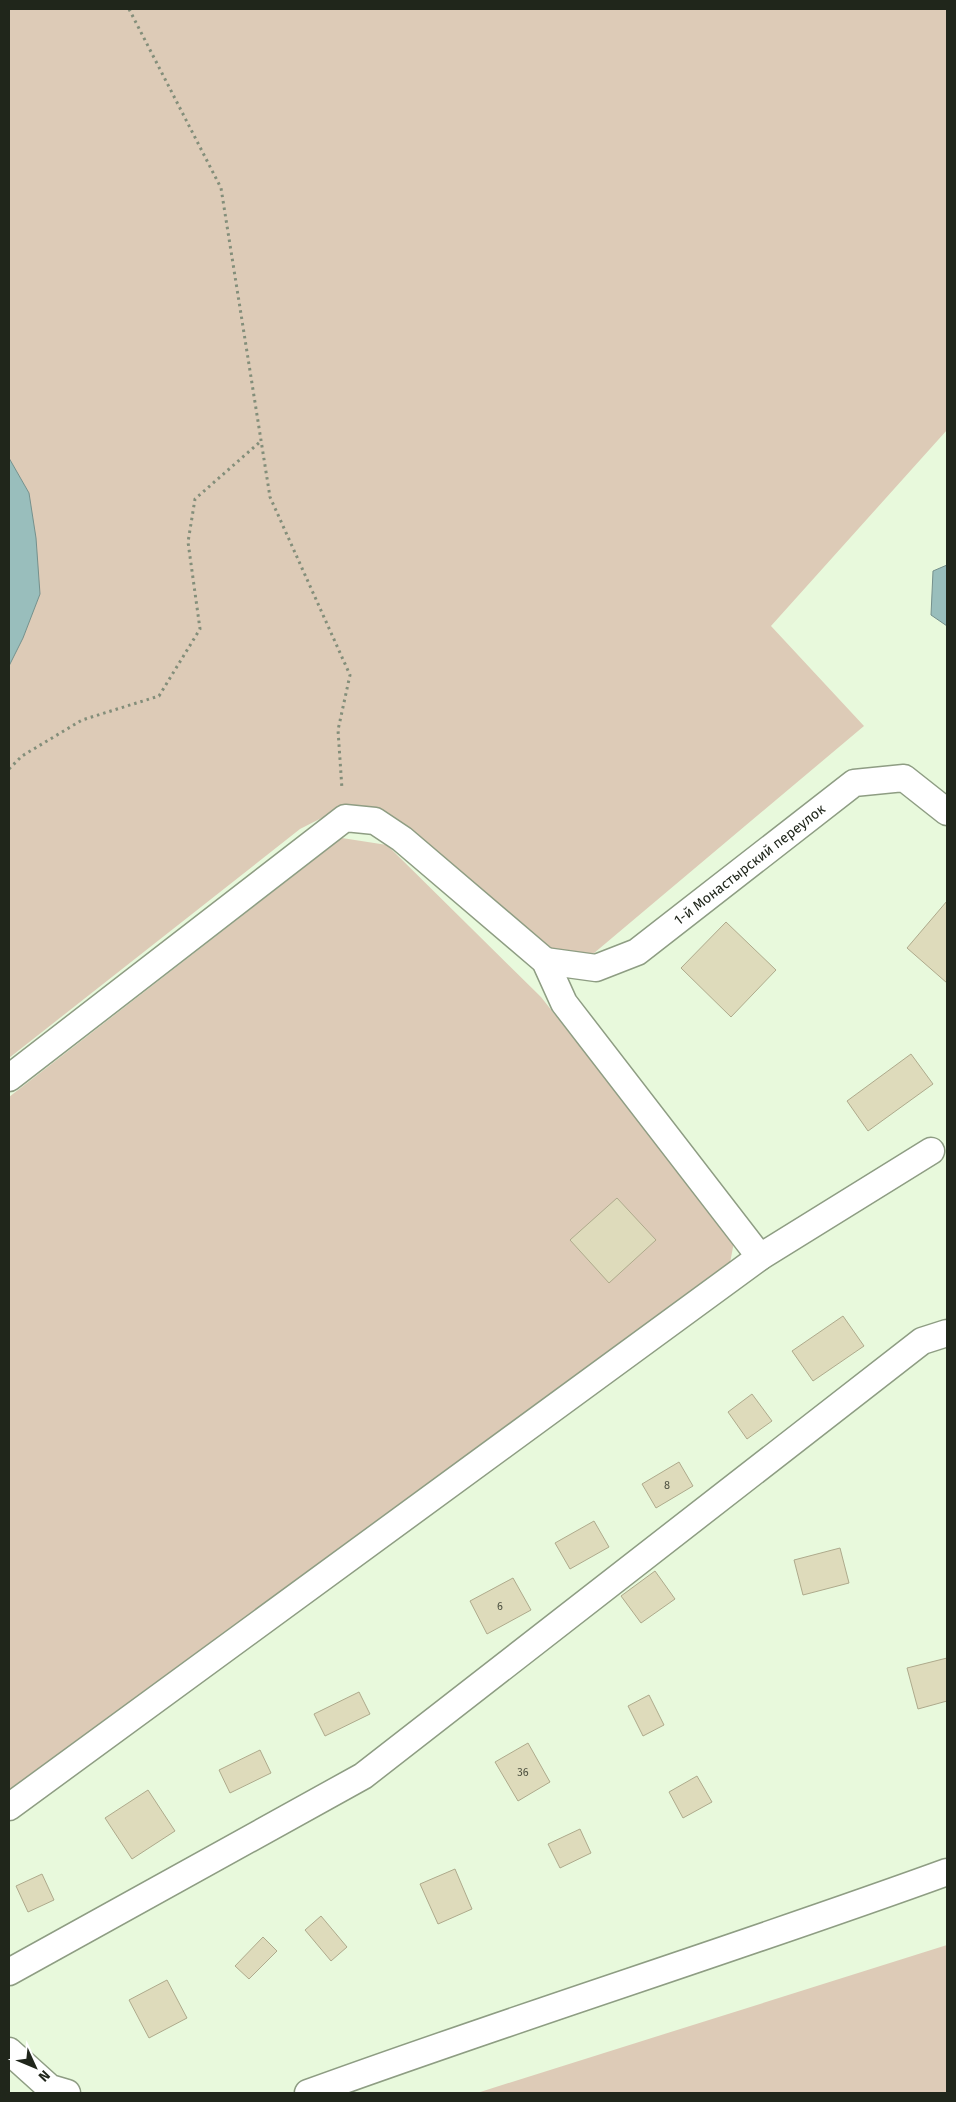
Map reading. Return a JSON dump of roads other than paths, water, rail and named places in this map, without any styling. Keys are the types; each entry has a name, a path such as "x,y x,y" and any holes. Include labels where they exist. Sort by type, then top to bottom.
{"street":[{"name":"1-й Монастырский переулок","path":"545,961 596,968 637,952 854,783 904,778 947,812"},
{"path":"9,1078 345,818 375,821 402,839 545,961 564,1003 760,1257"},
{"path":"9,1807 760,1257 930,1151"},
{"path":"9,1972 363,1776 922,1341 947,1333"},
{"path":"308,2093 409,2056 837,1912 947,1872"},
{"path":"9,2051 50,2088 67,2093"}],"water":[{"path":"9,458 29,493 36,538 40,594 23,638 9,666"},
{"path":"947,565 947,626 931,615 933,571"}]}
